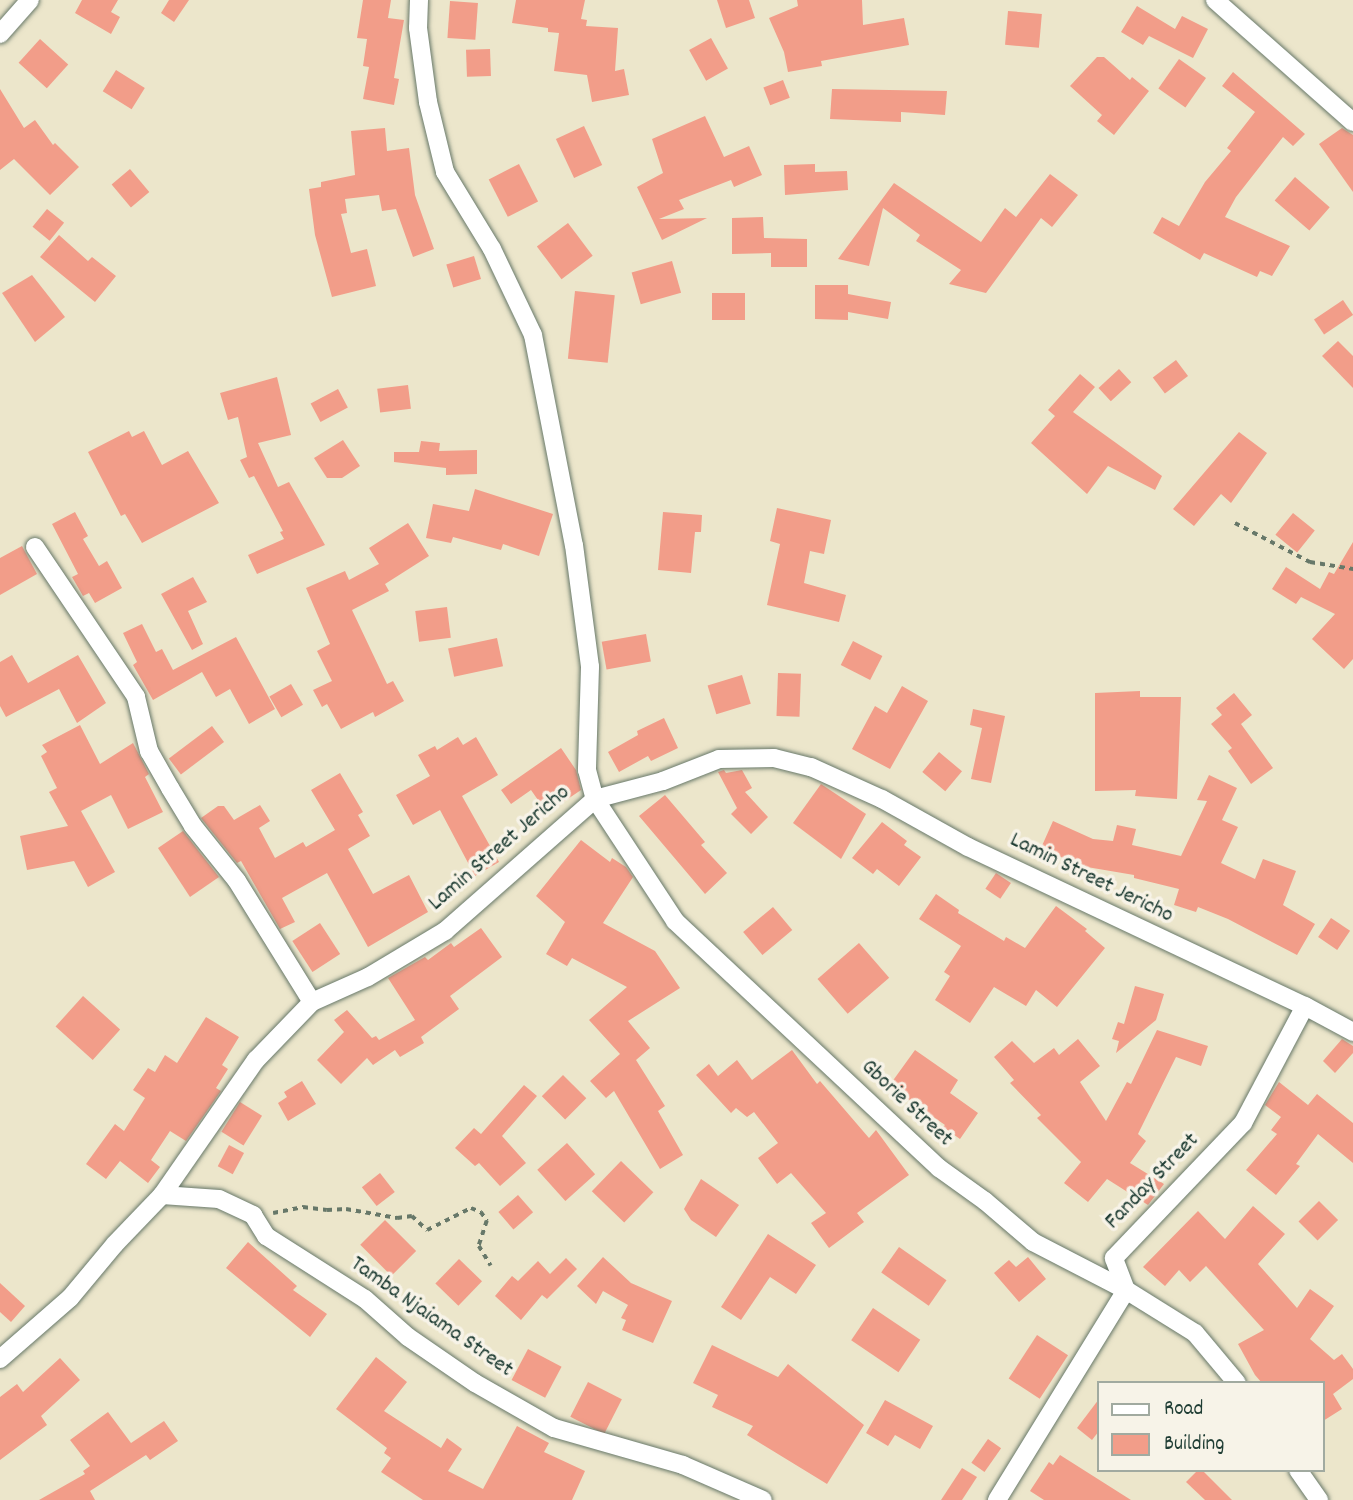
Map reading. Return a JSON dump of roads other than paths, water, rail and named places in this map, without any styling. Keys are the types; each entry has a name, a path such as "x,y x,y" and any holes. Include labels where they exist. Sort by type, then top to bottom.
{"street":[{"path":"0,34 30,0"},
{"path":"419,0 418,28 428,102 445,172 492,249 536,348 574,545 590,667 587,770 595,799"},
{"path":"1214,0 1353,122"},
{"path":"35,547 136,697 149,751 170,788 194,826 237,881 312,1002"},
{"name":"Lamin Street Jericho","path":"0,1359 70,1298 115,1244 162,1195 256,1060 312,1002 368,977 444,931 595,799 663,781 719,759 774,758 811,767 882,799 968,847 1126,924 1305,1006 1353,1032"},
{"name":"Gborie Street","path":"595,799 675,921 939,1168 985,1201 1033,1242 1126,1290 1195,1333 1235,1381"},
{"name":"Fanday Street","path":"1126,1290 1114,1258 1242,1123 1305,1006"},
{"name":"Tamba Njaiama Street","path":"162,1195 219,1199 253,1215 266,1236 366,1299 408,1337 475,1383 555,1428 683,1465 763,1500"},
{"path":"997,1500 1126,1290"},
{"path":"1299,1472 1319,1500"}]}
